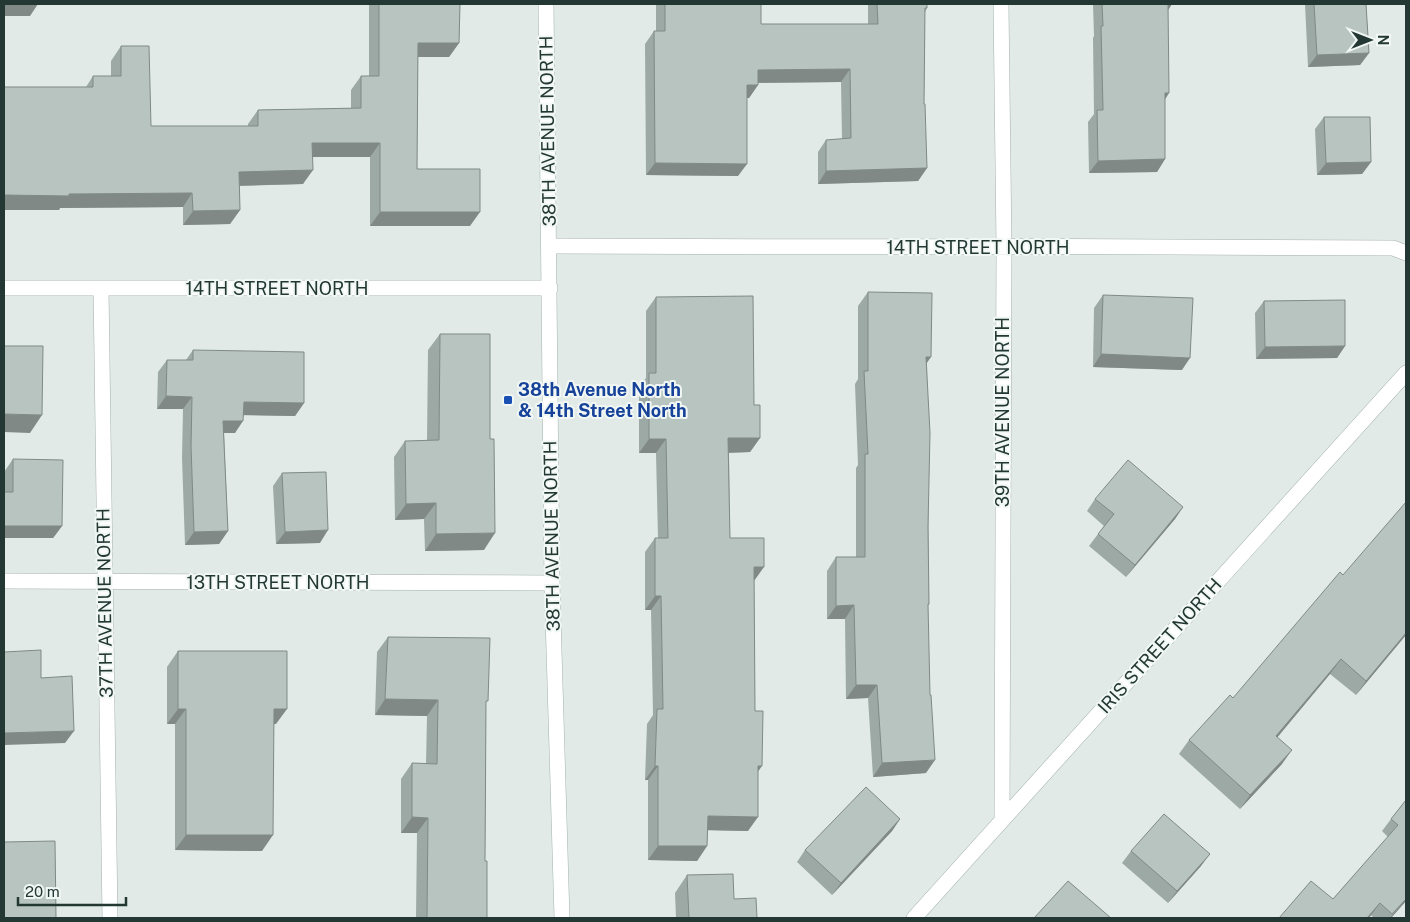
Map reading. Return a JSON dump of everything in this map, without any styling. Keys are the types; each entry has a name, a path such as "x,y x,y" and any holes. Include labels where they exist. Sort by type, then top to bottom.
{"street":[{"name":"38TH AVENUE NORTH","path":"546,4 552,583 562,918"},
{"name":"39TH AVENUE NORTH","path":"1001,4 1004,248 1002,821"},
{"name":"14TH STREET NORTH","path":"550,246 1393,248 1406,252"},
{"name":"14TH STREET NORTH","path":"4,288 550,288"},
{"name":"37TH AVENUE NORTH","path":"101,288 110,918"},
{"name":"IRIS STREET NORTH","path":"914,918 1406,373"},
{"name":"13TH STREET NORTH","path":"4,581 552,583"}],"building":[{"path":"379,4 460,4 459,43 418,43 417,169 480,169 480,212 380,212 380,143 312,143 313,170 239,172 240,210 193,211 192,193 69,194 69,196 4,195 4,87 93,87 93,76 121,76 121,46 149,46 151,126 258,126 258,110 361,108 361,76 379,76"},
{"path":"665,4 761,4 761,24 878,24 877,4 927,4 927,8 925,8 924,104 927,168 826,171 826,140 851,138 850,69 758,70 758,85 747,85 747,164 655,163 654,31 665,31"},
{"path":"1102,4 1168,4 1169,93 1165,93 1165,159 1098,161 1097,110 1103,110"},
{"path":"1314,4 1366,4 1369,53 1317,55"},
{"path":"1324,117 1370,117 1371,162 1326,163"},
{"path":"868,292 932,293 931,357 926,357 930,433 928,604 930,695 935,760 882,763 877,685 856,685 854,605 836,606 836,557 865,557 865,454 868,454 864,371 868,371"},
{"path":"1103,295 1193,298 1190,358 1101,354"},
{"path":"753,296 754,405 760,405 760,438 728,438 730,538 764,538 764,567 754,567 755,711 763,711 762,766 758,766 758,817 708,816 707,846 658,846 658,766 655,766 657,709 663,709 661,596 655,596 655,538 668,538 666,439 649,439 649,373 656,373 656,297"},
{"path":"1345,300 1345,346 1265,347 1264,301"},
{"path":"440,334 490,334 490,439 494,439 495,533 436,534 436,503 406,504 405,441 439,440"},
{"path":"4,346 43,346 42,415 4,414"},
{"path":"193,350 304,352 304,403 244,402 243,421 223,421 228,531 194,532 191,446 192,397 166,396 167,360 193,360"},
{"path":"13,459 63,460 62,526 4,526 4,492 13,492"},
{"path":"1128,460 1183,507 1135,565 1098,534 1114,514 1095,499"},
{"path":"326,472 328,530 285,532 282,473"},
{"path":"1406,502 1406,633 1366,681 1341,659 1276,736 1292,750 1250,795 1189,740 1230,695 1233,698 1340,572 1343,575"},
{"path":"388,637 490,638 488,701 486,701 485,861 487,861 487,918 427,918 428,818 412,817 412,763 437,764 438,700 385,699"},
{"path":"41,650 41,678 72,676 74,731 4,733 4,652"},
{"path":"178,651 287,651 287,709 274,709 273,835 186,835 186,709 178,709"},
{"path":"866,787 900,819 841,883 805,850"},
{"path":"1406,800 1406,899 1392,914 1380,903 1367,918 1279,918 1311,881 1333,899 1398,825 1391,819"},
{"path":"1164,814 1210,854 1177,891 1131,851"},
{"path":"55,841 56,918 4,918 4,842"},
{"path":"733,874 734,899 756,898 757,918 689,918 687,875"},
{"path":"1068,881 1111,918 1034,918"}],"place":[{"name":"38th Avenue North & 14th Street North","path":"508,400"}]}
